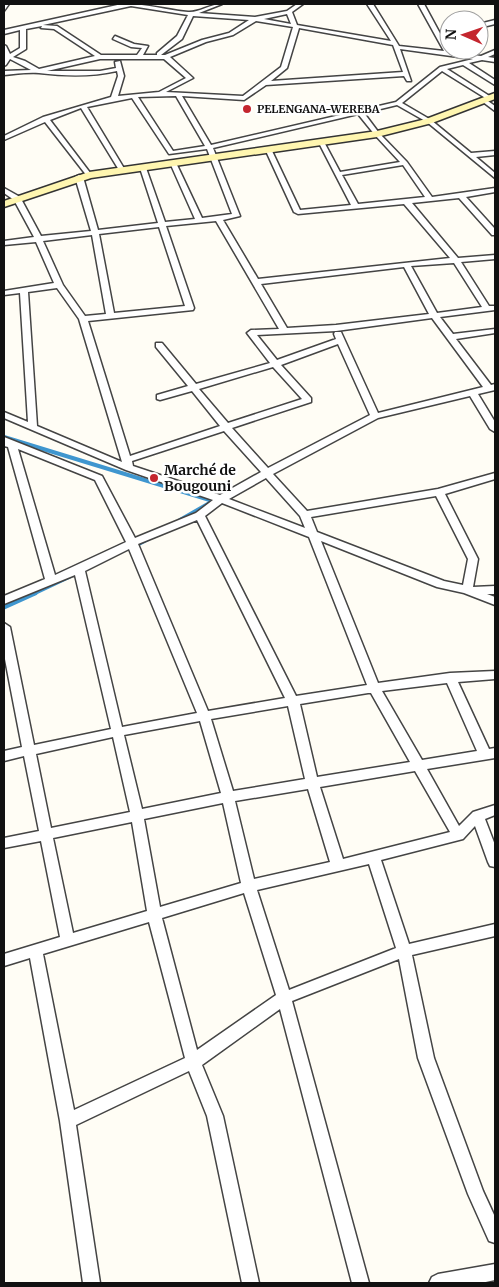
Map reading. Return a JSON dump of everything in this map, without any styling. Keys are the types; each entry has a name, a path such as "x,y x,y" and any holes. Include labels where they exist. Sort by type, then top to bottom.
{"street":[{"path":"4,9 6,4"},
{"path":"191,14 219,4"},
{"path":"4,73 38,70 100,57 166,57 204,41 231,34 255,19 289,12 300,4"},
{"path":"370,4 396,45 413,92"},
{"path":"421,4 439,33"},
{"path":"4,32 128,5 191,14 255,19 296,28 439,52"},
{"path":"4,138 45,118 114,98 178,94 244,98 284,68 296,28 289,12"},
{"path":"155,57 177,41 188,26 191,14"},
{"path":"26,27 55,26 100,57"},
{"path":"4,64 8,58 23,49 26,27"},
{"path":"115,38 133,46 146,47 138,57"},
{"path":"4,47 8,58"},
{"path":"157,95 190,78 166,57"},
{"path":"8,58 24,62 38,70 53,74 100,73 120,69"},
{"path":"114,98 122,76 118,58"},
{"path":"134,96 171,153 209,147 398,103 442,68 476,60"},
{"path":"464,63 495,83"},
{"path":"442,68 490,98 495,110"},
{"path":"265,83 407,74"},
{"path":"4,243 236,216 212,159 209,147 178,94"},
{"path":"4,204 84,176 174,165 377,134 430,121 490,98"},
{"path":"398,103 430,121 495,176"},
{"path":"83,106 122,170"},
{"path":"359,112 405,163 430,199"},
{"path":"45,118 84,176 110,317"},
{"path":"322,143 355,206"},
{"path":"269,151 298,212 461,196 495,190"},
{"path":"469,155 495,153"},
{"path":"338,174 405,163"},
{"path":"174,165 199,220"},
{"path":"84,319 190,308 143,168"},
{"path":"4,190 17,198 38,238 59,285 84,319 127,464"},
{"path":"461,196 495,233"},
{"path":"127,464 308,400 274,364 251,333 336,328 491,308 456,260 406,201"},
{"path":"218,218 285,332"},
{"path":"256,282 406,264 495,257"},
{"path":"4,600 52,581 132,543 200,515 221,499 266,472 375,416 474,394 492,388 434,315 406,264"},
{"path":"4,293 59,285"},
{"path":"24,291 33,428"},
{"path":"336,328 375,416"},
{"path":"450,337 495,331"},
{"path":"160,397 274,364 340,340"},
{"path":"159,346 226,428 305,515 374,687 458,835"},
{"path":"474,394 495,429"},
{"path":"4,416 440,584 466,590 495,601"},
{"path":"7,443 99,478 132,543 204,715 228,797 249,886 284,998 361,1283"},
{"path":"7,443 52,581"},
{"path":"305,515 439,492 495,476"},
{"path":"439,492 473,559 466,590"},
{"path":"200,515 292,701 312,782 338,866"},
{"path":"79,569 137,815 154,914 193,1062 215,1116 251,1283"},
{"path":"466,590 495,590"},
{"path":"466,590 495,608"},
{"path":"4,627 68,942"},
{"path":"4,756 117,731 204,715 374,687 450,677 495,674"},
{"path":"4,843 228,797 490,754 450,677"},
{"path":"4,960 249,886 338,866 458,835 478,816 495,810"},
{"path":"478,816 495,862"},
{"path":"373,856 404,951 426,1058 476,1194 495,1235"},
{"path":"68,1121 193,1062 284,998 404,951 495,930"},
{"path":"35,950 68,1121 91,1283"},
{"path":"438,1283 495,1272"}],"waterway":[{"path":"4,437 213,501 180,520"},
{"path":"135,546 150,538"},
{"path":"33,594 71,576"},
{"path":"4,607 35,593"}],"place":[{"name":"PELENGANA-WEREBA","path":"247,109"},
{"name":"Marché de Bougouni","path":"154,478"}]}
